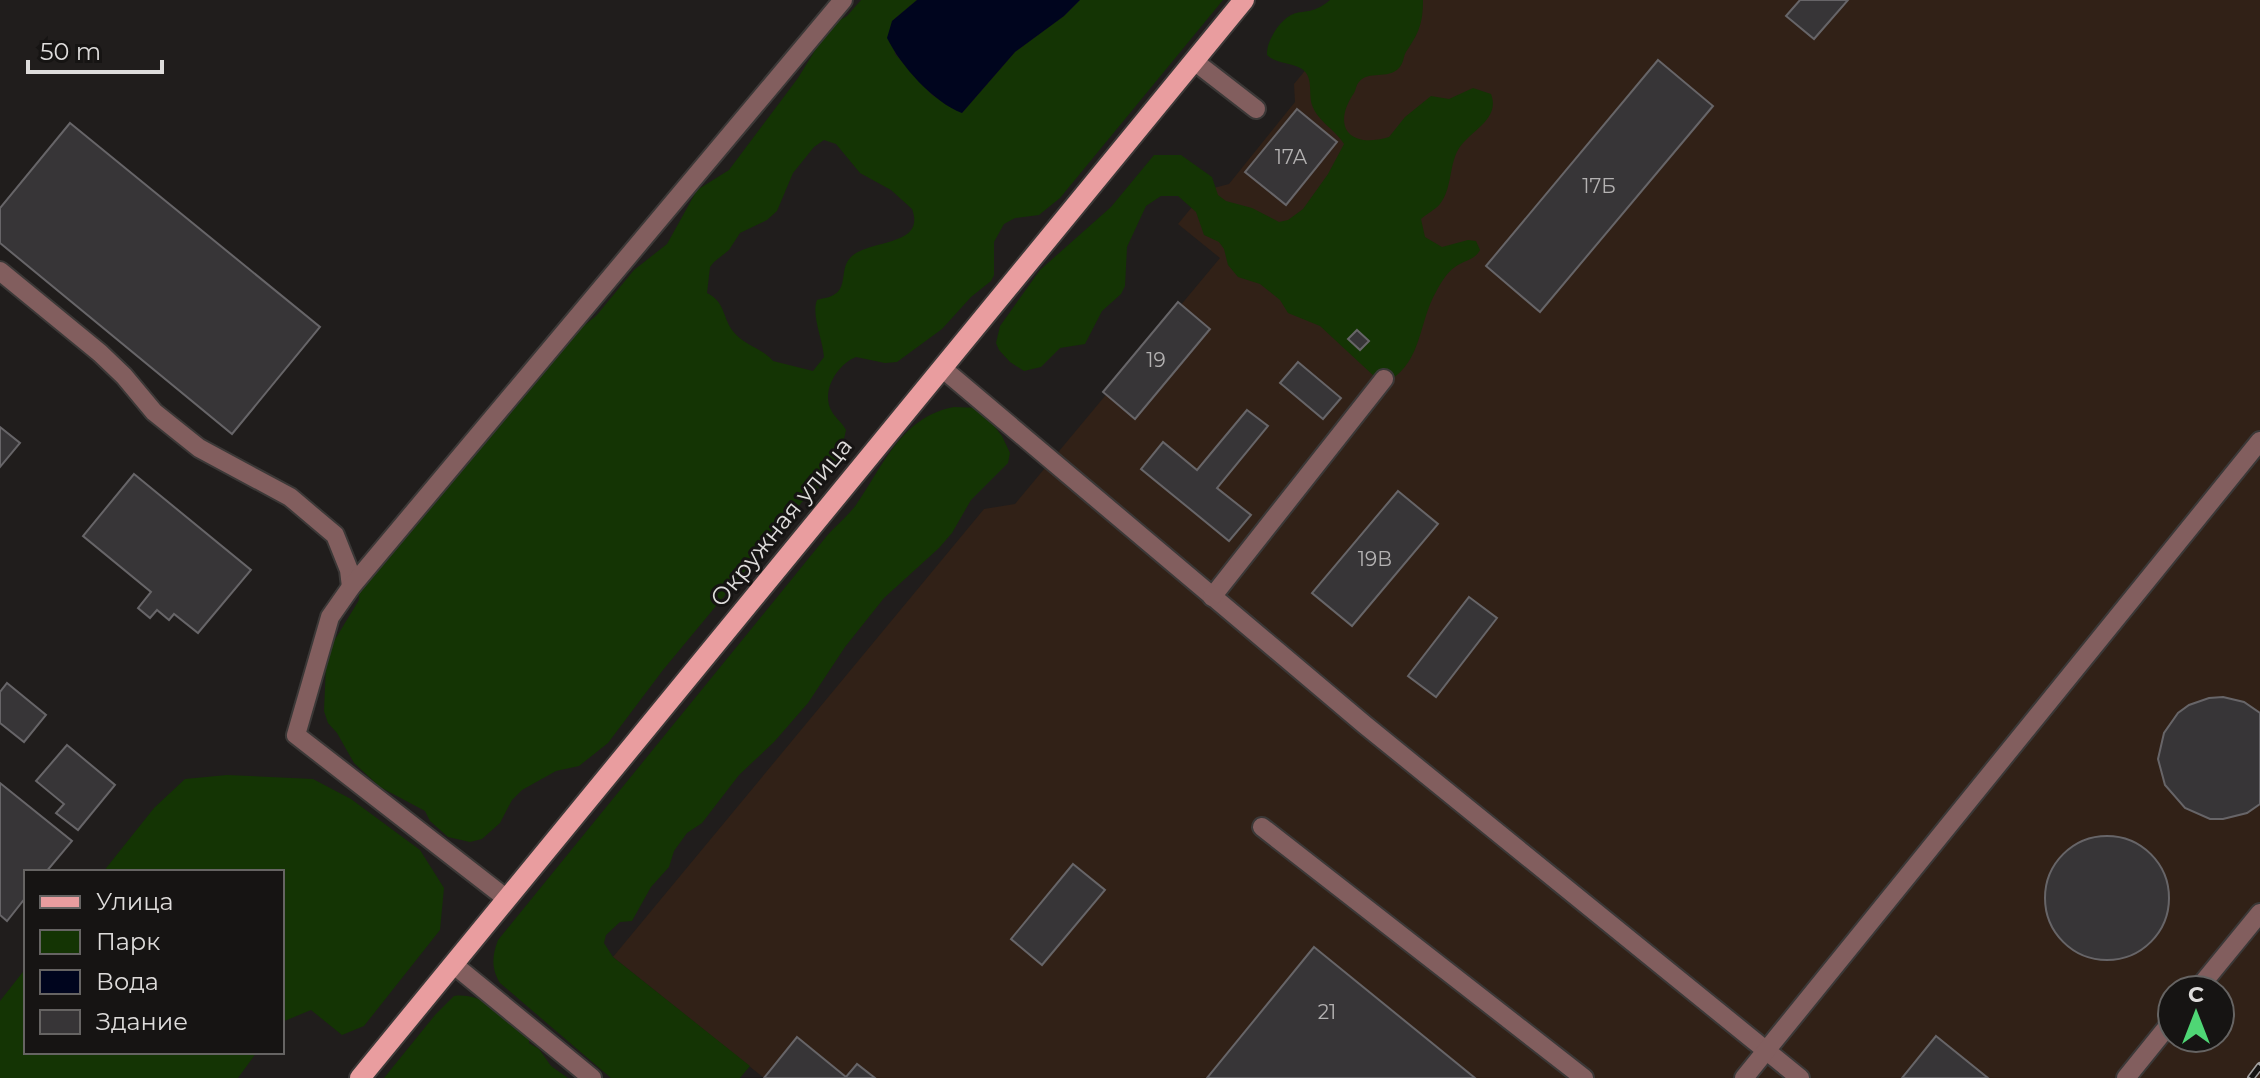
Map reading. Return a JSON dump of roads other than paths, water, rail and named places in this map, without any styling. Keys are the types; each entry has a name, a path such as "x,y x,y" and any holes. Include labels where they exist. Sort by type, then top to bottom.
{"main road":[{"name":"Окружная улица","path":"360,1078 1244,0"}],"lane":[{"path":"507,899 296,735 330,617 351,587 843,0"},
{"path":"1194,61 1256,109"},
{"path":"0,271 100,353 154,412 199,448 290,497 335,535 349,570 351,587"},
{"path":"942,368 1365,725 1800,1078"},
{"path":"1212,597 1384,379"},
{"path":"1744,1078 2260,441"},
{"path":"1262,827 1584,1078"},
{"path":"2210,974 2260,913"},
{"path":"453,964 592,1078"},
{"path":"2126,1078 2156,1041"}],"water":[{"path":"917,0 1080,0 1064,16 1015,52 962,113 940,101 919,82 887,38 892,21"}],"railway":[{"path":"2251,1078 2260,1066"}]}
